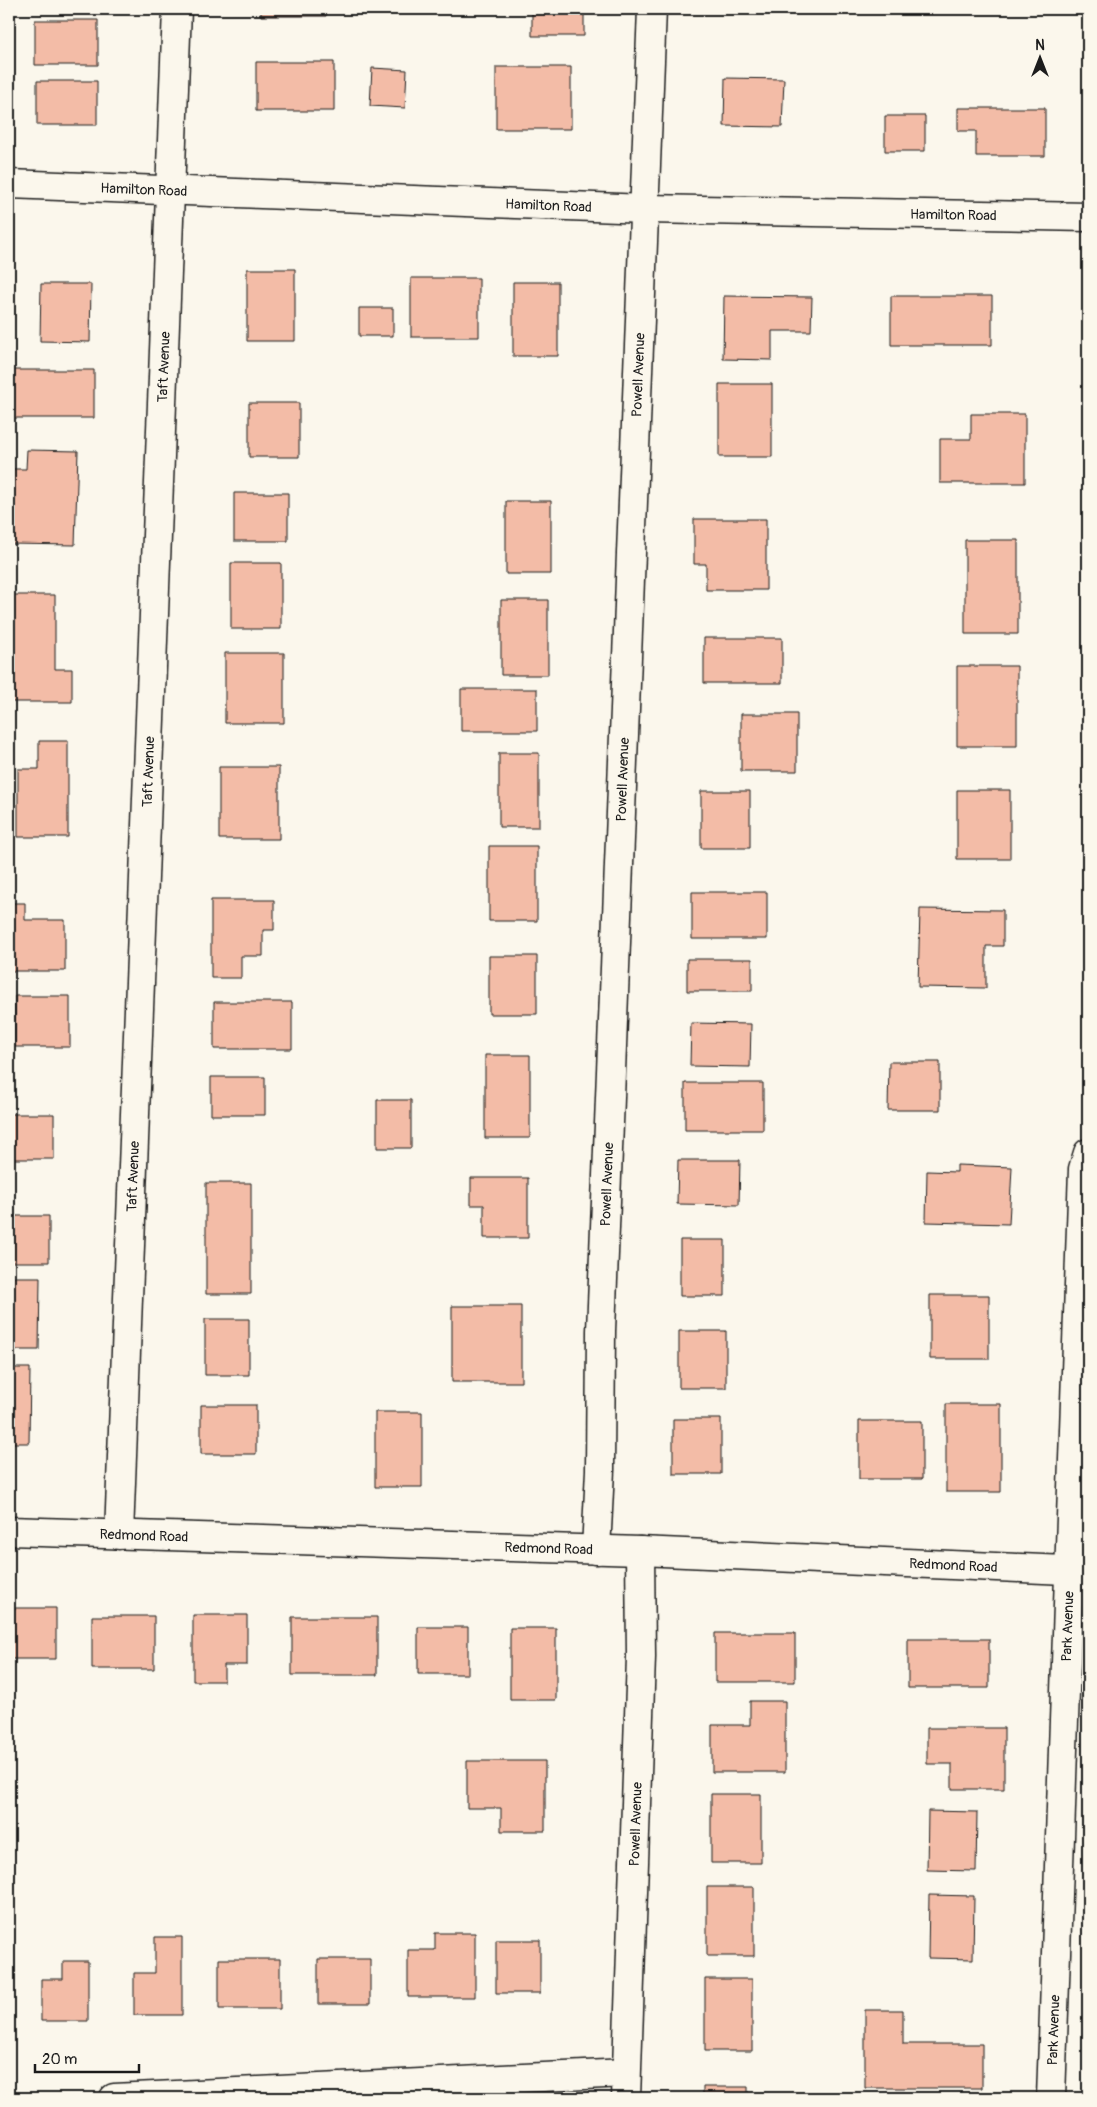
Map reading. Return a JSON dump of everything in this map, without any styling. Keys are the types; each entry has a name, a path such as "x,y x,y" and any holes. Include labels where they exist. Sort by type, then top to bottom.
{"street":[{"name":"Taft Avenue","path":"119,1535 177,9"},
{"name":"Powell Avenue","path":"596,1550 600,1470 601,1331 652,9"},
{"name":"Hamilton Road","path":"9,184 645,209 1088,217"},
{"name":"Park Avenue","path":"1051,2098 1079,1570 1083,1169 1088,1153"},
{"name":"Redmond Road","path":"9,1531 640,1551 1079,1570"},
{"name":"Powell Avenue","path":"626,2085 641,1657 640,1551"},
{"path":"114,2098 626,2085"}],"building":[{"path":"261,9 326,9 326,16 261,16"},
{"path":"532,9 584,9 584,36 532,36"},
{"path":"35,20 98,20 98,65 35,65"},
{"path":"256,62 334,62 334,111 256,111"},
{"path":"496,67 571,67 571,129 496,129"},
{"path":"372,68 407,70 405,108 370,106"},
{"path":"725,78 784,79 782,127 724,126"},
{"path":"37,81 97,81 97,125 37,125"},
{"path":"958,108 1045,108 1045,156 976,156 976,131 958,131"},
{"path":"885,116 925,116 925,151 885,151"},
{"path":"247,269 295,269 295,341 247,341"},
{"path":"411,278 479,278 479,337 411,337"},
{"path":"513,282 558,282 558,356 513,356"},
{"path":"41,284 91,284 90,342 40,341"},
{"path":"724,296 812,297 811,331 772,331 772,360 723,359"},
{"path":"891,296 992,296 992,345 891,345"},
{"path":"359,308 393,308 393,336 359,336"},
{"path":"9,370 94,370 94,418 9,418"},
{"path":"719,384 772,384 772,457 719,457"},
{"path":"249,403 299,403 299,457 249,457"},
{"path":"971,414 1025,414 1025,483 940,483 940,439 971,439"},
{"path":"27,450 78,451 75,545 9,544 9,469 26,469"},
{"path":"234,493 288,493 288,541 234,541"},
{"path":"506,501 551,501 551,574 506,574"},
{"path":"694,519 766,519 766,590 706,590 706,564 694,564"},
{"path":"965,540 1018,540 1018,634 965,634"},
{"path":"231,563 281,563 281,629 231,629"},
{"path":"9,595 55,595 55,669 72,669 72,702 9,702"},
{"path":"501,600 548,600 548,675 501,675"},
{"path":"704,638 782,638 782,683 704,683"},
{"path":"225,653 284,653 284,723 225,723"},
{"path":"957,666 1017,666 1017,746 957,746"},
{"path":"461,689 537,689 537,731 461,731"},
{"path":"741,714 797,714 797,771 741,771"},
{"path":"39,741 68,741 68,837 18,837 18,769 39,769"},
{"path":"499,753 539,753 539,827 499,827"},
{"path":"219,767 279,767 279,839 219,839"},
{"path":"957,790 1010,790 1010,859 957,859"},
{"path":"701,791 750,791 750,848 701,848"},
{"path":"489,846 537,846 537,921 489,921"},
{"path":"692,892 767,892 767,939 692,939"},
{"path":"211,900 274,900 274,930 263,930 263,956 241,956 241,978 211,978"},
{"path":"9,903 25,903 25,920 65,920 65,971 9,971"},
{"path":"920,909 1003,910 1003,946 986,946 986,988 918,987"},
{"path":"489,956 537,956 537,1014 489,1014"},
{"path":"687,959 752,959 752,991 687,991"},
{"path":"15,996 70,996 70,1047 15,1047"},
{"path":"214,1002 292,1002 292,1049 214,1049"},
{"path":"691,1023 751,1024 750,1067 690,1066"},
{"path":"485,1055 530,1055 530,1138 485,1138"},
{"path":"889,1062 940,1062 940,1110 888,1110"},
{"path":"211,1077 265,1077 265,1115 211,1115"},
{"path":"685,1083 763,1083 763,1130 685,1130"},
{"path":"377,1100 411,1100 411,1148 377,1148"},
{"path":"9,1114 54,1114 54,1159 9,1159"},
{"path":"678,1160 740,1160 739,1205 677,1204"},
{"path":"957,1165 1012,1167 1009,1224 926,1222 927,1171 957,1172"},
{"path":"471,1178 528,1178 528,1238 484,1238 484,1205 471,1205"},
{"path":"206,1183 251,1183 251,1294 206,1294"},
{"path":"9,1216 49,1216 49,1262 9,1262"},
{"path":"680,1240 725,1240 725,1296 680,1296"},
{"path":"9,1277 40,1277 39,1350 9,1350"},
{"path":"930,1295 989,1295 989,1359 930,1359"},
{"path":"452,1306 521,1306 521,1382 452,1382"},
{"path":"205,1319 249,1319 249,1375 205,1375"},
{"path":"679,1331 726,1331 726,1388 679,1388"},
{"path":"9,1368 30,1368 29,1443 9,1443"},
{"path":"946,1404 1001,1404 1001,1492 946,1492"},
{"path":"201,1405 256,1405 256,1454 201,1454"},
{"path":"375,1412 422,1412 422,1487 375,1487"},
{"path":"673,1419 721,1419 721,1474 673,1474"},
{"path":"859,1421 922,1421 922,1479 859,1479"},
{"path":"9,1608 56,1608 56,1659 9,1659"},
{"path":"193,1615 247,1615 247,1665 224,1665 224,1681 193,1681"},
{"path":"92,1616 154,1616 154,1669 92,1669"},
{"path":"292,1617 377,1617 377,1675 292,1675"},
{"path":"418,1627 468,1627 468,1674 418,1674"},
{"path":"510,1628 556,1628 556,1700 510,1700"},
{"path":"715,1633 795,1633 795,1682 715,1682"},
{"path":"908,1639 989,1639 989,1688 908,1688"},
{"path":"750,1701 785,1701 785,1772 712,1772 712,1725 750,1725"},
{"path":"927,1728 1004,1728 1004,1789 952,1789 952,1764 927,1764"},
{"path":"467,1761 545,1761 545,1831 501,1831 501,1808 467,1808"},
{"path":"711,1794 761,1794 761,1863 711,1863"},
{"path":"928,1811 977,1812 976,1871 927,1870"},
{"path":"707,1887 754,1887 754,1956 707,1956"},
{"path":"929,1895 974,1896 973,1959 928,1958"},
{"path":"435,1933 475,1933 475,1997 408,1997 408,1950 435,1950"},
{"path":"155,1937 182,1937 182,2015 134,2015 134,1973 155,1973"},
{"path":"496,1940 540,1940 540,1993 496,1993"},
{"path":"219,1959 280,1959 280,2009 219,2009"},
{"path":"318,1959 370,1959 370,2004 318,2004"},
{"path":"63,1961 88,1961 88,2021 41,2021 41,1979 63,1979"},
{"path":"705,1979 752,1979 752,2051 705,2051"},
{"path":"865,2010 903,2010 903,2044 982,2044 982,2088 865,2088"},
{"path":"703,2087 748,2087 748,2098 703,2098"}]}
